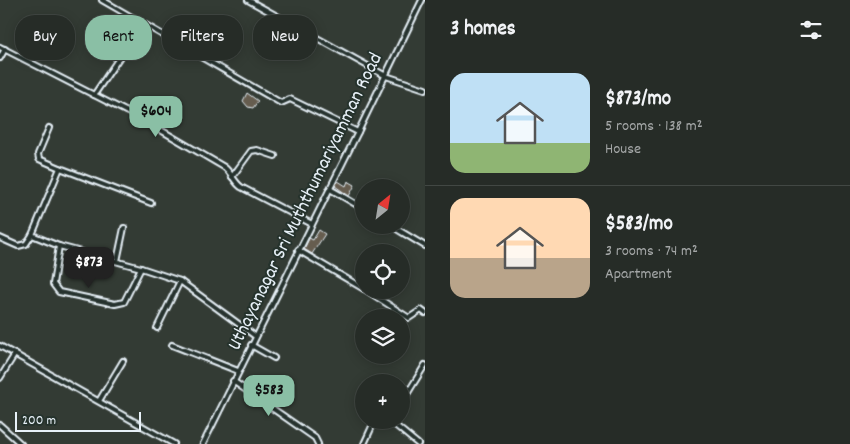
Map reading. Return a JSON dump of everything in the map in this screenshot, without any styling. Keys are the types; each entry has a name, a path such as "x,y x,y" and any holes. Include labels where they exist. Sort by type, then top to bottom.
{"street":[{"path":"102,0 127,15"},
{"path":"248,0 386,76 425,90"},
{"name":"Uthayanagar Sri Muththumariyamman Road","path":"203,444 422,0"},
{"path":"152,30 281,103 290,99 358,132"},
{"path":"0,47 147,122 224,167 231,172 234,182 240,187 312,224"},
{"path":"0,58 5,49"},
{"path":"94,94 117,60"},
{"path":"49,128 38,154 39,159 151,202"},
{"path":"232,177 251,151 257,150 275,156"},
{"path":"0,238 18,246 26,244 32,235 60,168"},
{"path":"330,189 355,204"},
{"path":"117,261 124,228"},
{"path":"405,234 425,246"},
{"path":"32,235 59,246 117,261 180,281 255,336"},
{"path":"59,246 53,284 59,292 115,304 124,302 141,268"},
{"path":"298,250 355,283"},
{"path":"157,328 180,281"},
{"path":"380,299 409,318 423,312 425,306"},
{"path":"172,344 238,371"},
{"path":"251,345 274,358"},
{"path":"0,346 174,444"},
{"path":"0,378 15,354"},
{"path":"99,401 123,361"},
{"path":"410,389 425,365"},
{"path":"233,381 315,438 318,444"},
{"path":"0,426 21,444"},
{"path":"364,444 371,429"},
{"path":"401,429 418,444"}],"building":[{"path":"247,93 258,101 253,108 248,107 243,101"},
{"path":"338,181 346,186 348,181 355,185 349,196 335,186"},
{"path":"319,230 325,234 312,254 304,249 309,238 313,240"}]}
